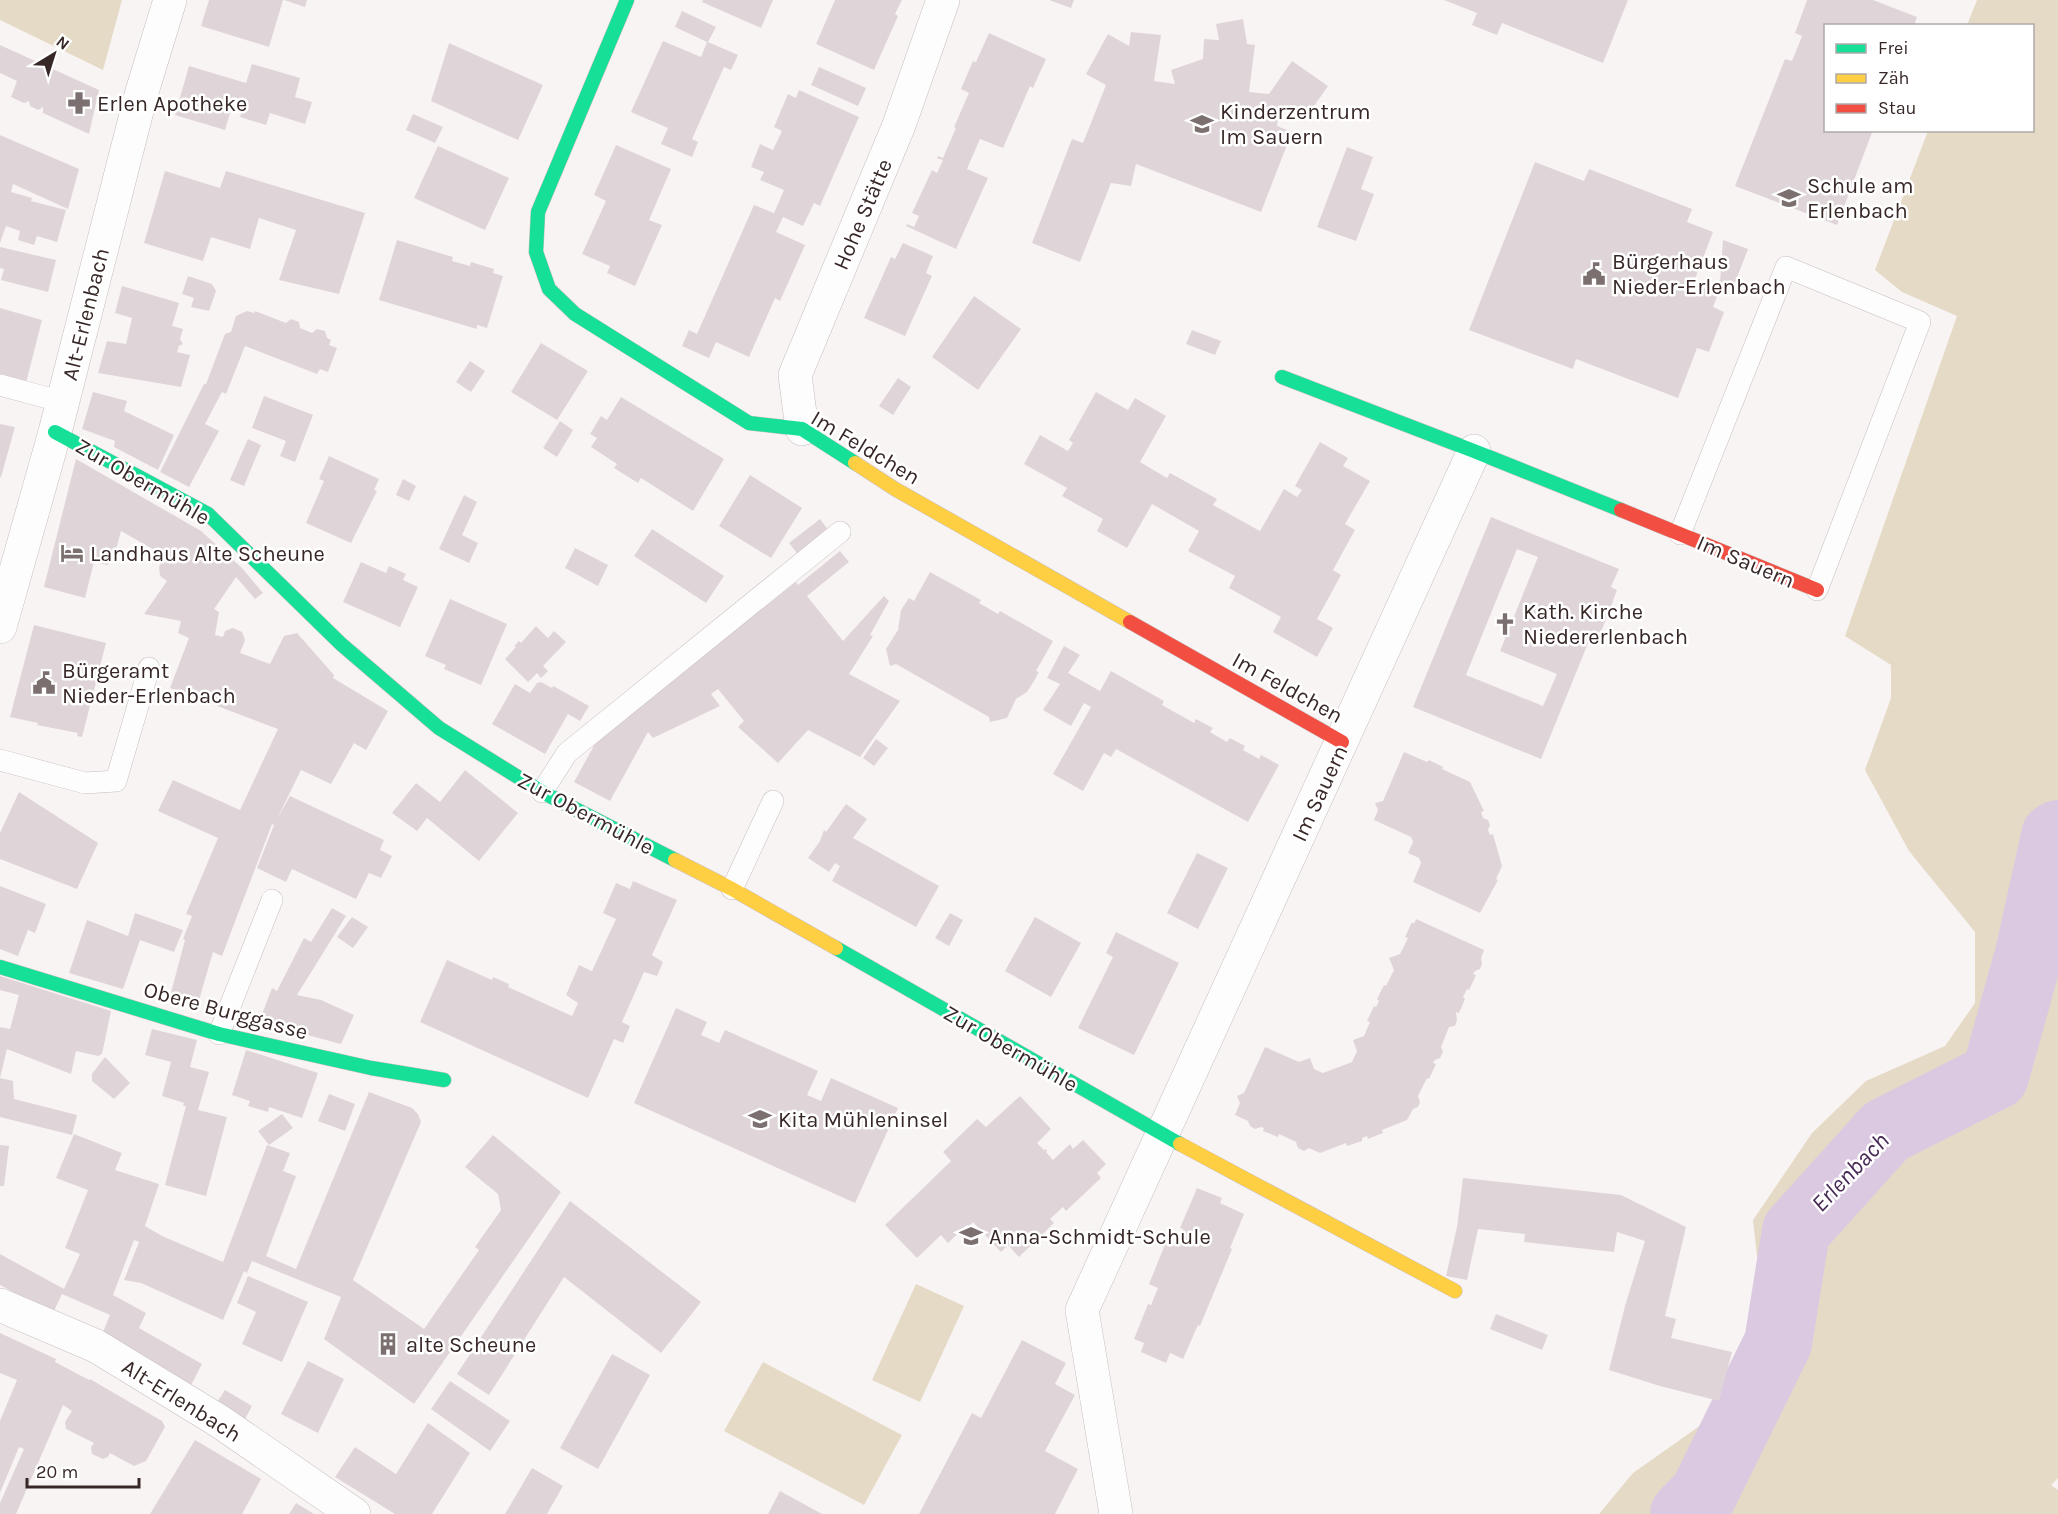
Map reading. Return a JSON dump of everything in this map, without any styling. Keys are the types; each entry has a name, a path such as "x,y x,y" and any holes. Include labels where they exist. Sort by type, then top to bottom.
{"street":[{"name":"Alt-Erlenbach","path":"0,627 59,417 141,95 170,0"},
{"name":"Im Feldchen","path":"627,0 538,212 536,252 549,289 575,315 749,423 802,429 895,489 1342,742"},
{"name":"Hohe Stätte","path":"802,429 795,375 899,125 943,0"},
{"name":"Im Sauern","path":"1282,377 1474,451 1817,590"},
{"name":"Zur Obermühle","path":"59,417 208,514 340,644 439,728 542,792 732,889 1162,1134 1455,1291"},
{"name":"Im Sauern","path":"1162,1134 1474,451"},
{"name":"Obere Burggasse","path":"0,967 219,1034 372,1068 444,1080"},
{"path":"1116,1514 1082,1310 1162,1134"},
{"name":"Alt-Erlenbach","path":"0,1305 96,1346 219,1421 354,1514"}],"lane":[{"path":"1680,534 1786,267 1920,322 1817,590"},
{"path":"0,385 59,417"},
{"path":"542,792 567,753 840,532"},
{"path":"0,760 85,783 116,781 149,668"},
{"path":"732,889 773,801"},
{"path":"219,1034 272,900"}],"shaded area":[{"path":"0,0 122,0 103,70 0,20"},
{"path":"1977,0 2058,0 2058,1478 2051,1485 2058,1490 2058,1514 1599,1514 1633,1473 1701,1425 1726,1422 1765,1329 1753,1220 1812,1133 1866,1081 1945,1046 1975,1003 1975,932 1909,851 1865,770 1891,698 1891,665 1845,636 1957,316 1902,292 1875,270 1928,132 2034,132 2034,24 1967,24"},
{"path":"916,1284 964,1306 920,1402 872,1380"},
{"path":"763,1362 902,1435 864,1505 724,1431"}],"building":[{"path":"209,0 283,0 269,47 201,26"},
{"path":"284,0 307,0 305,7"},
{"path":"703,0 773,0 761,28 702,2"},
{"path":"835,0 902,0 895,14 898,16 874,70 816,44"},
{"path":"1049,0 1074,0 1071,8"},
{"path":"1444,0 1628,0 1603,63 1502,23 1497,35 1472,25 1477,13"},
{"path":"1807,0 1873,0 1917,17 1915,24 1824,24 1824,132 1872,132 1837,225 1735,186 1785,59 1792,61 1802,36 1795,33"},
{"path":"682,11 716,27 708,42 738,55 731,70 724,67 692,139 698,142 692,157 661,144 668,128 631,112 663,41 701,57 707,42 675,27"},
{"path":"1243,19 1247,44 1255,45 1249,92 1269,94 1292,61 1328,86 1303,122 1279,106 1277,126 1292,132 1261,212 1136,164 1131,186 1111,183 1080,262 1032,243 1072,139 1083,143 1106,85 1086,74 1108,34 1129,46 1131,32 1161,35 1154,81 1175,84 1171,70 1203,59 1204,39 1219,40 1216,24"},
{"path":"989,33 1046,59 1033,88 1030,86 1003,148 980,139 967,169 988,178 956,249 906,226 907,224 914,227 919,216 912,213 932,170 937,173 943,160 937,158 938,156 943,158 969,93 961,89"},
{"path":"449,43 543,85 518,140 431,101"},
{"path":"0,45 99,90 89,134 43,113 43,107 38,110 30,106 29,101 24,103 11,97 17,81 0,73"},
{"path":"252,64 300,78 295,97 312,102 305,124 270,113 266,125 240,117 243,105 227,100 224,108 231,110 225,130 175,115 189,66 246,83"},
{"path":"819,67 866,88 858,106 811,85"},
{"path":"799,90 859,117 820,206 814,203 803,226 783,217 776,232 805,245 780,301 775,298 749,357 716,342 709,358 682,346 689,330 697,334 754,205 774,213 784,190 760,180 764,172 751,167 760,144 773,150 782,131 774,127 788,94 796,98"},
{"path":"413,114 443,127 435,143 406,130"},
{"path":"0,135 79,169 68,209 13,184 11,192 32,198 31,201 66,210 57,242 37,236 34,245 18,240 20,231 6,226 0,243"},
{"path":"616,145 671,169 649,220 662,225 635,286 607,273 610,266 582,254 606,201 594,195"},
{"path":"438,146 509,178 485,230 414,198"},
{"path":"1347,147 1373,157 1361,189 1374,194 1356,241 1317,227"},
{"name":"Bürgerhaus Nieder-Erlenbach","path":"1535,162 1584,181 1589,169 1692,209 1687,222 1713,232 1693,284 1718,294 1713,307 1724,312 1709,352 1697,348 1678,398 1576,359 1573,369 1469,330"},
{"path":"165,171 220,188 226,171 365,213 339,294 279,280 296,230 259,218 250,249 211,237 203,261 144,243"},
{"path":"397,240 453,257 452,261 470,266 471,262 494,269 493,273 503,276 487,328 477,325 477,329 379,300"},
{"path":"1723,240 1748,249 1733,288 1720,283"},
{"path":"903,243 933,256 926,273 932,276 905,336 864,318 891,257 895,259"},
{"path":"0,247 56,260 48,292 1,280 4,269 0,268"},
{"path":"188,276 212,284 216,291 209,311 191,307 194,298 182,294"},
{"path":"122,286 179,303 172,326 183,329 180,339 183,344 179,346 177,352 190,355 181,387 98,373 107,341 126,344 132,318 115,313"},
{"path":"974,296 1021,329 978,390 932,357"},
{"path":"0,308 42,320 26,383 0,377"},
{"path":"247,311 254,313 255,311 286,323 291,319 299,322 300,328 312,333 317,329 325,331 327,338 331,340 329,345 337,348 328,372 320,369 317,374 245,346 226,394 222,392 205,424 219,431 189,487 160,472 206,384 225,334 231,332 236,316"},
{"path":"1192,330 1221,341 1215,355 1186,344"},
{"path":"541,343 588,371 557,420 511,392"},
{"path":"470,361 485,371 471,392 456,382"},
{"path":"898,378 911,387 893,415 879,406"},
{"path":"93,392 127,401 124,411 174,435 158,470 114,447 115,441 82,429"},
{"path":"1096,392 1128,410 1135,398 1166,416 1140,462 1167,478 1170,473 1217,499 1213,505 1260,531 1284,489 1297,497 1302,490 1295,486 1320,442 1348,458 1343,466 1370,481 1345,524 1355,530 1333,570 1341,575 1317,619 1333,628 1317,657 1273,632 1281,617 1229,588 1235,576 1188,551 1199,531 1152,504 1127,548 1097,531 1103,519 1062,496 1067,488 1024,464 1040,435 1068,451 1073,443 1069,440"},
{"path":"264,396 313,415 295,462 280,456 286,441 252,428"},
{"path":"621,397 724,459 693,511 641,478 638,483 614,468 617,464 591,447 597,438 590,434 601,416 607,420"},
{"path":"560,421 573,430 557,457 543,448"},
{"path":"0,424 15,427 1,477 0,477"},
{"path":"248,439 261,445 244,486 230,480"},
{"path":"329,456 379,479 374,490 377,491 351,543 306,523 324,481 319,479"},
{"path":"76,459 201,531 242,568 263,593 255,599 236,577 214,609 219,612 215,635 223,637 225,631 233,628 242,632 245,640 240,653 270,664 284,636 297,633 334,675 333,678 388,711 366,750 354,743 331,784 301,770 277,819 290,796 384,840 380,850 392,856 381,878 369,873 356,899 292,869 286,882 257,868 274,825 272,824 222,956 213,952 197,1007 169,1000 185,940 183,939 192,916 186,914 218,838 158,811 173,780 240,810 278,729 170,688 189,638 178,633 181,621 144,614 167,581 160,576 159,567 163,559 170,559 121,531 113,561 107,565 94,562 85,598 44,587"},
{"path":"750,475 802,508 771,558 719,526"},
{"path":"403,479 416,486 409,501 396,495"},
{"path":"464,495 477,502 462,535 478,543 469,563 439,549"},
{"path":"1491,517 1619,569 1611,587 1617,590 1598,639 1591,636 1541,759 1413,707","holes":["1517,549 1538,557 1500,651 1557,674 1543,706 1466,675"]},
{"path":"820,519 830,532 799,556 789,543"},
{"path":"652,529 724,576 706,603 634,556"},
{"path":"575,548 608,565 598,586 565,568"},
{"path":"840,551 849,562 807,596 843,641 884,596 889,601 870,635 873,636 849,674 900,701 860,757 808,730 778,763 738,727 744,721 718,689 711,694 720,706 653,738 648,732 610,801 574,782 596,742 796,582 798,585"},
{"path":"361,562 386,573 389,566 406,574 403,580 418,587 400,627 343,602"},
{"path":"930,572 981,600 979,603 998,614 1000,611 1053,641 1036,671 1039,672 1034,681 1027,692 1016,699 1007,718 990,722 989,717 896,664 890,666 886,649 898,630 901,610 909,598 914,601"},
{"path":"450,599 507,624 481,685 444,669 446,665 425,656"},
{"path":"34,625 106,643 82,737 77,736 78,733 10,717"},
{"path":"536,626 548,638 554,631 566,642 543,666 548,671 541,678 537,673 528,682 505,659 516,647 514,646 519,641 521,643"},
{"path":"1064,646 1080,655 1068,673 1100,691 1111,671 1164,701 1162,705 1194,723 1196,719 1213,728 1210,732 1227,742 1230,738 1245,746 1243,750 1259,759 1261,755 1279,765 1248,822 1116,749 1111,757 1104,753 1083,791 1053,774 1091,707 1084,703 1071,726 1043,710 1060,684 1047,678"},
{"path":"541,682 589,706 580,721 568,714 545,754 492,724 515,684 530,693 537,683"},
{"path":"876,739 888,748 874,766 863,758"},
{"path":"1404,752 1427,762 1429,760 1470,782 1484,811 1481,812 1490,825 1488,830 1490,835 1493,834 1502,866 1496,879 1498,880 1480,913 1413,882 1421,863 1419,858 1408,853 1413,842 1411,837 1374,820 1378,810 1375,803 1383,801"},
{"path":"465,770 518,813 479,861 427,818 417,831 392,813 416,783 440,802"},
{"path":"19,792 98,843 77,889 0,859 0,833"},
{"path":"846,804 867,819 853,838 939,886 916,927 832,881 840,866 835,863 829,872 808,858 820,841 824,830 826,832"},
{"path":"1197,853 1228,868 1198,929 1167,913"},
{"path":"633,881 677,900 652,955 663,962 657,976 644,972 622,1022 630,1026 623,1043 614,1039 588,1098 420,1022 447,960 492,980 493,977 509,984 508,987 572,1016 578,1003 566,995 579,965 592,971 616,919 603,913 616,883 630,889"},
{"path":"0,886 46,904 35,933 28,930 18,956 0,949"},
{"path":"332,908 346,916 297,995 321,1000 354,1015 341,1044 259,1022 272,988 277,991 304,938 311,942"},
{"path":"135,913 183,930 174,952 140,940 123,989 69,973 87,920 128,936"},
{"path":"950,913 963,920 949,946 935,938"},
{"path":"352,917 368,927 353,948 337,937"},
{"path":"1035,917 1081,943 1051,997 1005,971"},
{"path":"1416,919 1484,950 1480,969 1473,974 1476,975 1463,997 1465,999 1459,1013 1456,1012 1455,1026 1449,1027 1441,1047 1443,1052 1440,1058 1433,1063 1436,1064 1418,1096 1420,1102 1418,1107 1413,1109 1407,1120 1382,1130 1383,1133 1368,1139 1367,1136 1362,1138 1362,1141 1347,1146 1346,1143 1320,1153 1309,1148 1304,1151 1298,1148 1296,1142 1279,1134 1278,1137 1263,1131 1264,1128 1261,1127 1255,1129 1248,1121 1235,1115 1240,1103 1237,1096 1244,1093 1265,1047 1299,1062 1310,1058 1314,1069 1323,1073 1352,1062 1357,1051 1353,1040 1364,1036 1370,1022 1367,1021 1379,1001 1377,999 1394,970 1389,958 1400,954 1408,938 1405,937 1412,922 1414,924"},
{"path":"1116,932 1179,963 1134,1055 1078,1028 1113,957 1106,953"},
{"path":"0,976 111,1011 102,1054 98,1056 76,1051 71,1074 7,1049 0,1078 0,1027 10,1029 19,995 0,990"},
{"path":"676,1008 707,1022 701,1035 719,1043 725,1030 818,1071 807,1095 821,1101 831,1078 898,1108 855,1203 634,1103"},
{"path":"152,1029 197,1040 190,1067 209,1072 198,1110 227,1117 206,1196 165,1185 186,1106 183,1106 184,1103 162,1096 171,1062 145,1055"},
{"path":"246,1050 318,1073 302,1118 269,1107 268,1112 248,1106 250,1101 232,1095"},
{"path":"105,1057 130,1083 114,1099 92,1081 92,1074"},
{"path":"0,1078 13,1081 14,1099 77,1115 72,1135 0,1117"},
{"path":"369,1092 412,1108 418,1114 421,1122 353,1280 424,1329 479,1250 475,1247 501,1210 498,1194 465,1167 493,1135 561,1192 414,1404 324,1339 341,1297 252,1261 247,1273 244,1271 223,1320 141,1283 124,1280 139,1242 134,1240 113,1295 146,1313 139,1328 202,1364 189,1389 101,1337 110,1315 62,1294 53,1313 0,1285 0,1254 64,1289 80,1254 65,1248 88,1190 56,1178 74,1134 122,1153 115,1170 159,1184 145,1226 162,1236 223,1262 267,1145 290,1153 283,1171 296,1176 266,1256 296,1269"},
{"path":"329,1094 355,1104 345,1131 318,1121"},
{"path":"1020,1096 1051,1129 1037,1143 1044,1150 1046,1149 1053,1160 1070,1144 1073,1149 1083,1140 1106,1164 1097,1173 1101,1178 1066,1211 1063,1207 1050,1219 1054,1223 1019,1257 1008,1245 1001,1252 973,1222 948,1243 941,1235 917,1258 885,1225 951,1161 943,1152 977,1119 986,1127"},
{"path":"282,1114 293,1128 269,1145 258,1131"},
{"path":"0,1145 9,1146 4,1186 0,1186"},
{"path":"1463,1178 1621,1195 1686,1227 1665,1316 1676,1319 1671,1338 1732,1352 1719,1401 1609,1370 1645,1241 1617,1232 1614,1252 1524,1242 1525,1234 1478,1229 1467,1280 1446,1276 1457,1227"},
{"path":"1197,1188 1222,1198 1220,1203 1244,1214 1200,1326 1198,1325 1183,1359 1170,1353 1166,1363 1141,1352 1144,1343 1134,1339 1148,1304 1151,1305 1158,1288 1149,1284 1166,1242 1176,1246 1183,1229 1180,1228"},
{"path":"570,1201 701,1302 661,1353 564,1277 489,1395 457,1374"},
{"path":"248,1276 308,1302 282,1362 242,1344 256,1312 237,1303"},
{"path":"1496,1314 1548,1335 1542,1350 1490,1329"},
{"path":"0,1333 56,1359 55,1362 90,1379 162,1421 165,1427 146,1461 134,1466 110,1453 103,1459 92,1454 91,1447 94,1443 66,1429 65,1422 72,1411 63,1405 16,1514 0,1514 0,1503 24,1449 19,1447 0,1493 0,1421 17,1380 0,1373"},
{"path":"1022,1340 1066,1363 1055,1384 1075,1395 1045,1451 1078,1469 1055,1514 919,1514 972,1413 981,1418"},
{"path":"612,1354 650,1375 598,1469 560,1448"},
{"path":"308,1361 344,1379 318,1433 281,1414"},
{"path":"450,1381 510,1421 490,1451 431,1409"},
{"path":"225,1390 252,1406 244,1421 216,1404"},
{"path":"428,1423 470,1453 432,1514 395,1514 335,1477 355,1447 396,1474"},
{"path":"195,1440 261,1479 242,1514 150,1514"},
{"path":"532,1468 563,1486 547,1514 505,1514"},
{"path":"780,1491 822,1514 768,1514"},
{"path":"296,1503 314,1514 289,1514"}],"waterway":[{"name":"Erlenbach","path":"1684,1514 1703,1495 1778,1343 1796,1231 1886,1131 1995,1076 2029,954 2055,836 2058,834"}],"traffic: fast":[{"path":"627,0 538,212 536,252 549,289 575,314 749,423 802,429 855,463"},
{"path":"1282,377 1621,510"},
{"path":"55,432 208,514 341,644 439,728 542,792 675,860"},
{"path":"836,948 1180,1144"},
{"path":"0,967 219,1034 371,1068 444,1080"}],"traffic: slow":[{"path":"855,463 895,489 1130,622"},
{"path":"675,860 732,889 836,948"},
{"path":"1180,1144 1455,1291"}],"traffic: jam":[{"path":"1621,510 1817,590"},
{"path":"1130,622 1342,742"}],"place":[{"name":"Erlen Apotheke","path":"79,103"},
{"name":"Kinderzentrum Im Sauern","path":"1202,124"},
{"name":"Schule am Erlenbach","path":"1789,198"},
{"name":"Bürgerhaus Nieder-Erlenbach","path":"1594,274"},
{"name":"Landhaus Alte Scheune","path":"72,553"},
{"name":"Kath. Kirche Niedererlenbach","path":"1505,624"},
{"name":"Bürgeramt Nieder-Erlenbach","path":"44,683"},
{"name":"Kita Mühleninsel","path":"760,1119"},
{"name":"Anna-Schmidt-Schule","path":"971,1236"},
{"name":"alte Scheune","path":"388,1344"}]}
